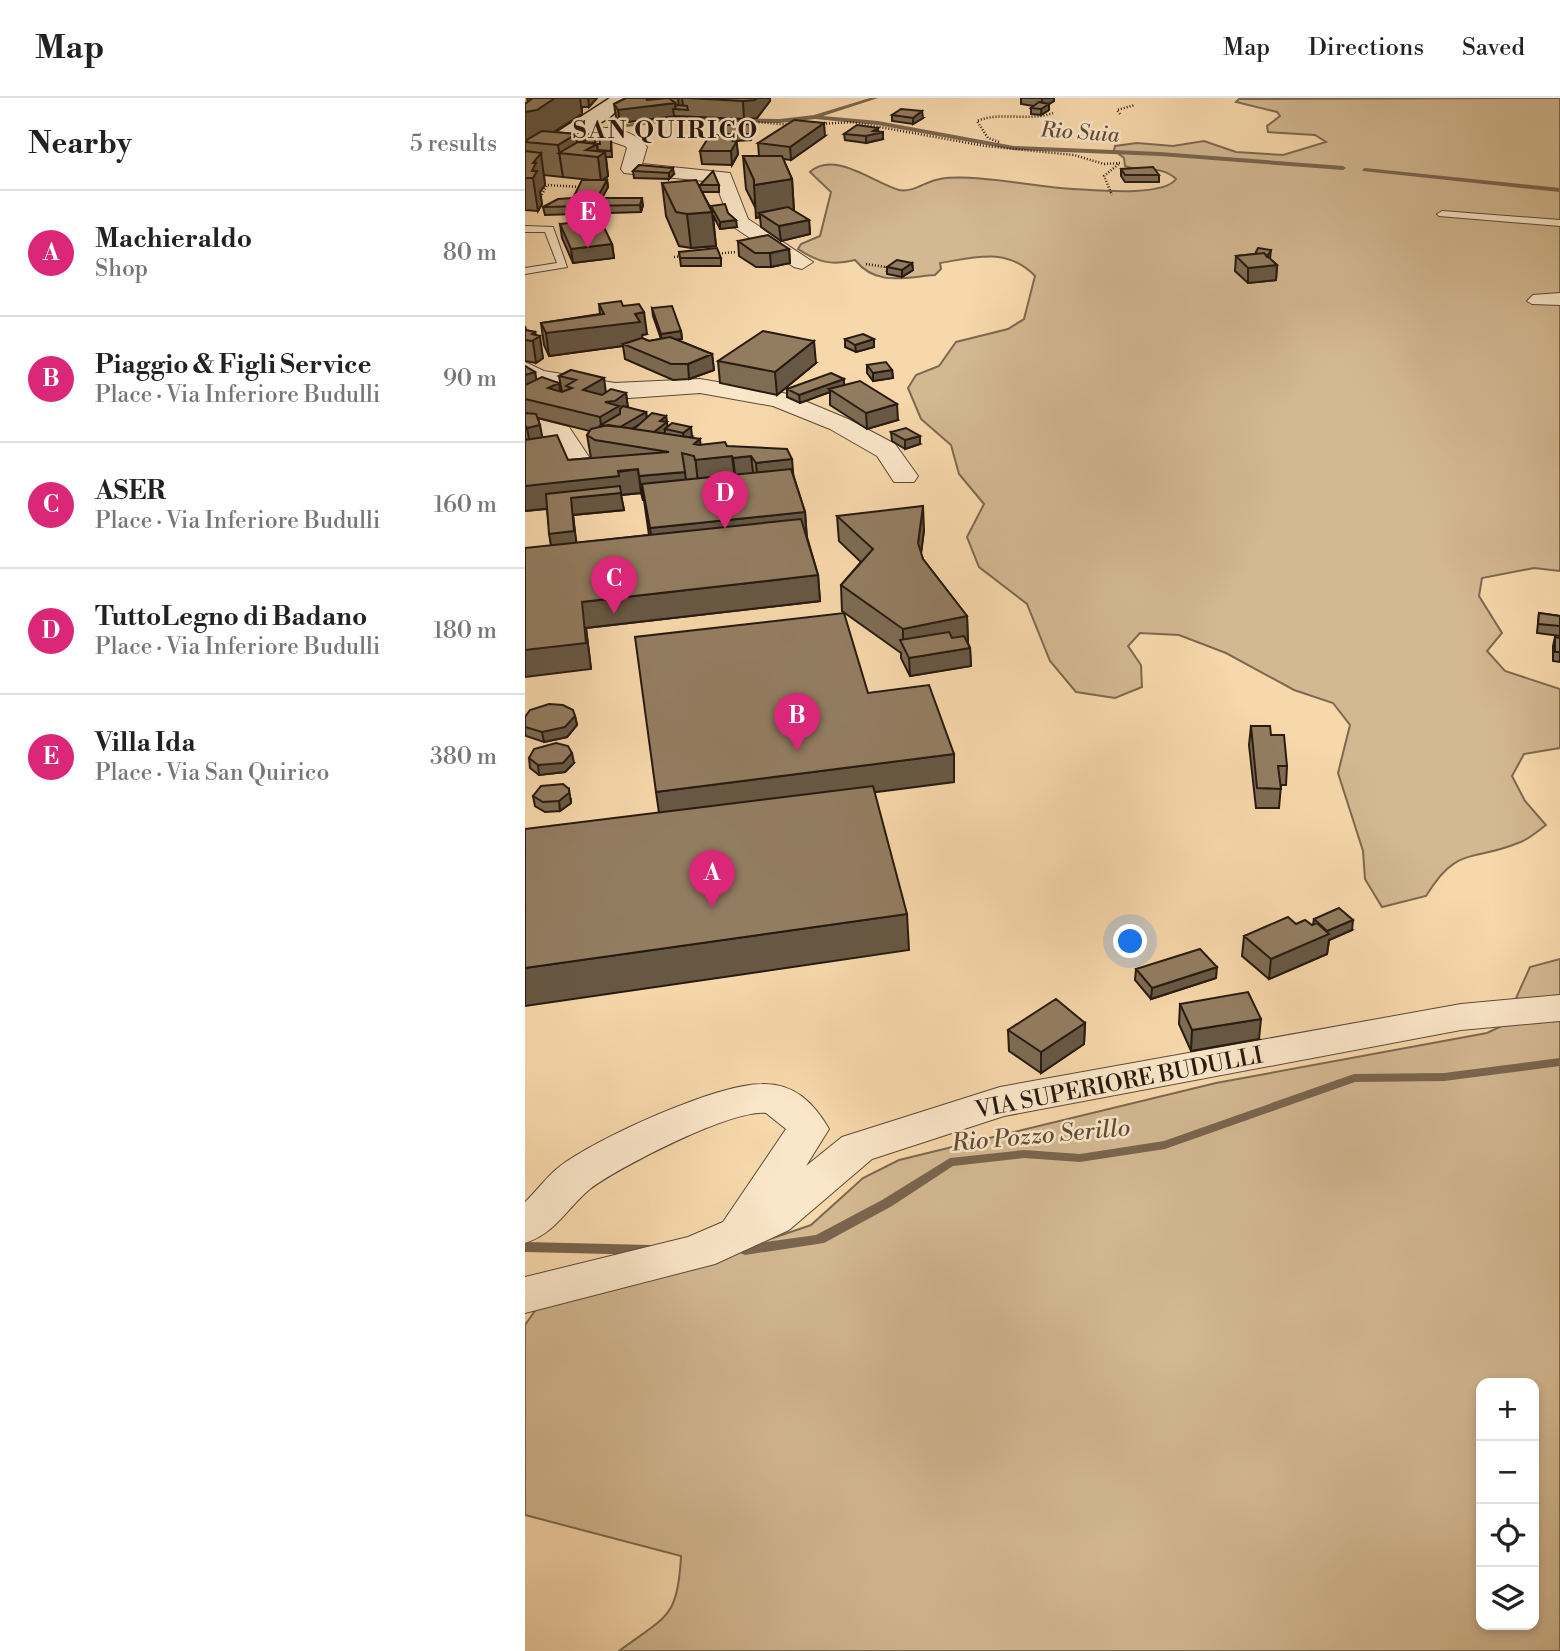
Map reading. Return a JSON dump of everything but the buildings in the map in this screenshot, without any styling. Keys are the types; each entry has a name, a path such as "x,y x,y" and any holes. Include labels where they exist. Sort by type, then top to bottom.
{"main road":[{"path":"525,162 621,98"}],"street":[{"path":"572,133 619,136 633,141 637,147 631,169 723,177 739,222 802,262"},
{"path":"525,369 537,377 615,391 700,386 779,399 839,424 886,450 904,476"},
{"path":"525,395 564,382"},
{"path":"525,425 560,433 584,470"},
{"name":"VIA SUPERIORE BUDULLI","path":"525,1295 699,1252 741,1230 773,1218 857,1149 1000,1102 1461,1017 1560,1008"},
{"path":"525,1226 535,1220 576,1177 654,1135 739,1101 762,1098 781,1102 797,1111 808,1129 741,1230"}],"lane":[{"path":"1442,214 1560,223"},
{"path":"525,229 549,229 563,265 525,271"},
{"path":"1560,296 1533,298 1532,301 1560,302"}],"path":[{"path":"1120,114 1117,110 1135,105"},
{"path":"992,147 999,142 988,138 977,121 996,116 1030,121 1053,113"},
{"path":"636,122 697,117 757,120 763,125 798,125"},
{"path":"811,125 852,122 992,147 1074,155 1104,164 1119,163 1104,176 1112,195"},
{"path":"906,132 913,128"},
{"path":"538,200 547,185 581,187 576,196"},
{"path":"713,254 775,245"},
{"path":"674,257 687,256"},
{"path":"866,264 892,268 886,272"}],"shaded area":[{"path":"1560,98 1560,571 1534,568 1482,578 1479,596 1502,633 1487,651 1505,671 1560,689 1560,748 1524,754 1512,776 1525,801 1546,825 1522,842 1457,862 1447,869 1426,896 1382,907 1365,879 1363,851 1338,773 1350,725 1333,703 1294,690 1226,653 1179,635 1140,633 1128,646 1141,665 1142,687 1115,698 1076,692 1050,661 1027,604 979,567 967,537 984,504 959,474 951,445 921,419 908,388 916,375 939,366 956,342 1008,329 1024,319 1035,276 1013,261 991,256 940,263 941,269 935,275 902,278 873,274 855,260 832,263 812,257 798,249 801,244 820,236 831,192 810,172 820,166 842,166 899,190 935,180 969,178 1073,189 1144,190 1169,185 1176,179 1157,170 1125,166 1124,158 1114,150 1115,146 1137,143 1173,146 1204,141 1236,152 1283,155 1326,142 1315,135 1268,132 1267,126 1280,116 1277,112 1236,102 1239,99"},
{"path":"1560,959 1560,1651 619,1651 667,1614 677,1592 681,1556 525,1515 525,1325 542,1301 685,1268 811,1225 863,1178 899,1160 1216,1083 1487,1033 1504,1025 1530,967"}],"waterway":[{"path":"815,117 875,98"},
{"path":"601,128 677,119 780,121 815,117"},
{"name":"Rio Suia","path":"815,117 878,123 1014,148 1160,154 1343,168"},
{"name":"Rio Suia","path":"1365,170 1560,190"},
{"name":"Rio Pozzo Serillo","path":"745,1250 819,1240 887,1203 950,1162 1024,1154 1080,1158 1165,1145 1354,1078 1444,1077 1560,1062"},
{"name":"Rio Pozzo Serillo","path":"525,1247 651,1250"}],"place":[{"name":"Villa Ida","path":"588,248"},
{"name":"TuttoLegno di Badano","path":"725,529"},
{"name":"ASER","path":"614,614"},
{"name":"Piaggio & Figli Service","path":"797,751"},
{"name":"Machieraldo","path":"712,908"}],"district":[{"name":"SAN QUIRICO","path":"666,131"}]}
